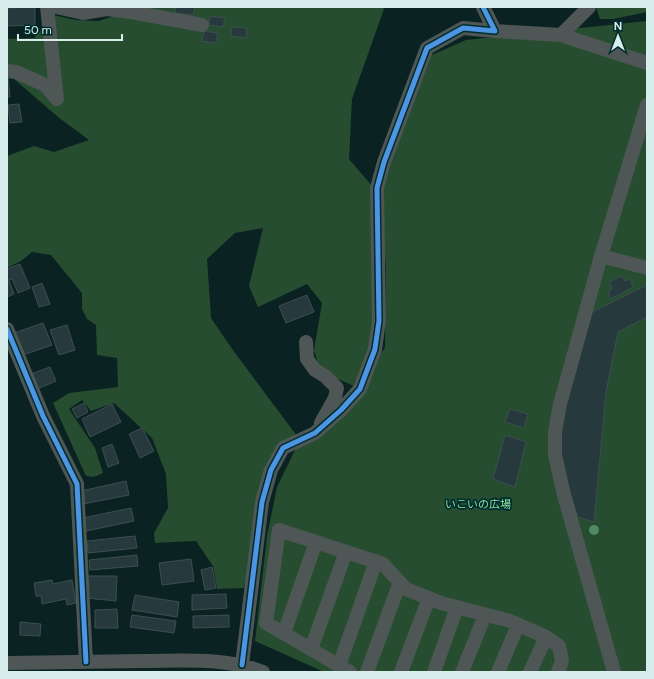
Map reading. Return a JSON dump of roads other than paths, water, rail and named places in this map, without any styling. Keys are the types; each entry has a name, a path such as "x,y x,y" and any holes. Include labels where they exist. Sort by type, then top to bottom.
{"street":[{"path":"7,70 16,72 45,85 56,99 47,7"},
{"path":"56,7 83,13 106,9 131,12 202,25"},
{"path":"483,7 495,31"},
{"path":"561,35 589,7"},
{"path":"242,665 262,502 271,470 283,448 315,433 341,410 360,389 375,349 379,321 377,188 384,162 427,48 463,28 561,35 647,63"},
{"path":"614,672 564,495 555,455 555,432 560,404 601,256 647,106"},
{"path":"601,256 647,268"},
{"path":"7,329 43,416 77,484 86,662"},
{"path":"306,342 307,359 315,370 325,376 338,388 335,398 315,433"},
{"path":"376,561 345,669 266,623 278,530 376,561 384,564 406,589 457,607 510,621 546,637 559,646 562,661 558,672"},
{"path":"284,634 316,542"},
{"path":"311,649 346,552"},
{"path":"367,672 400,582"},
{"path":"401,672 429,598"},
{"path":"434,672 457,607"},
{"path":"462,672 485,615"},
{"path":"498,672 518,625"},
{"path":"530,672 546,637"},
{"path":"7,663 221,662 242,665 263,672"}],"park label":[{"name":"いこいの広場","path":"478,504"}]}
